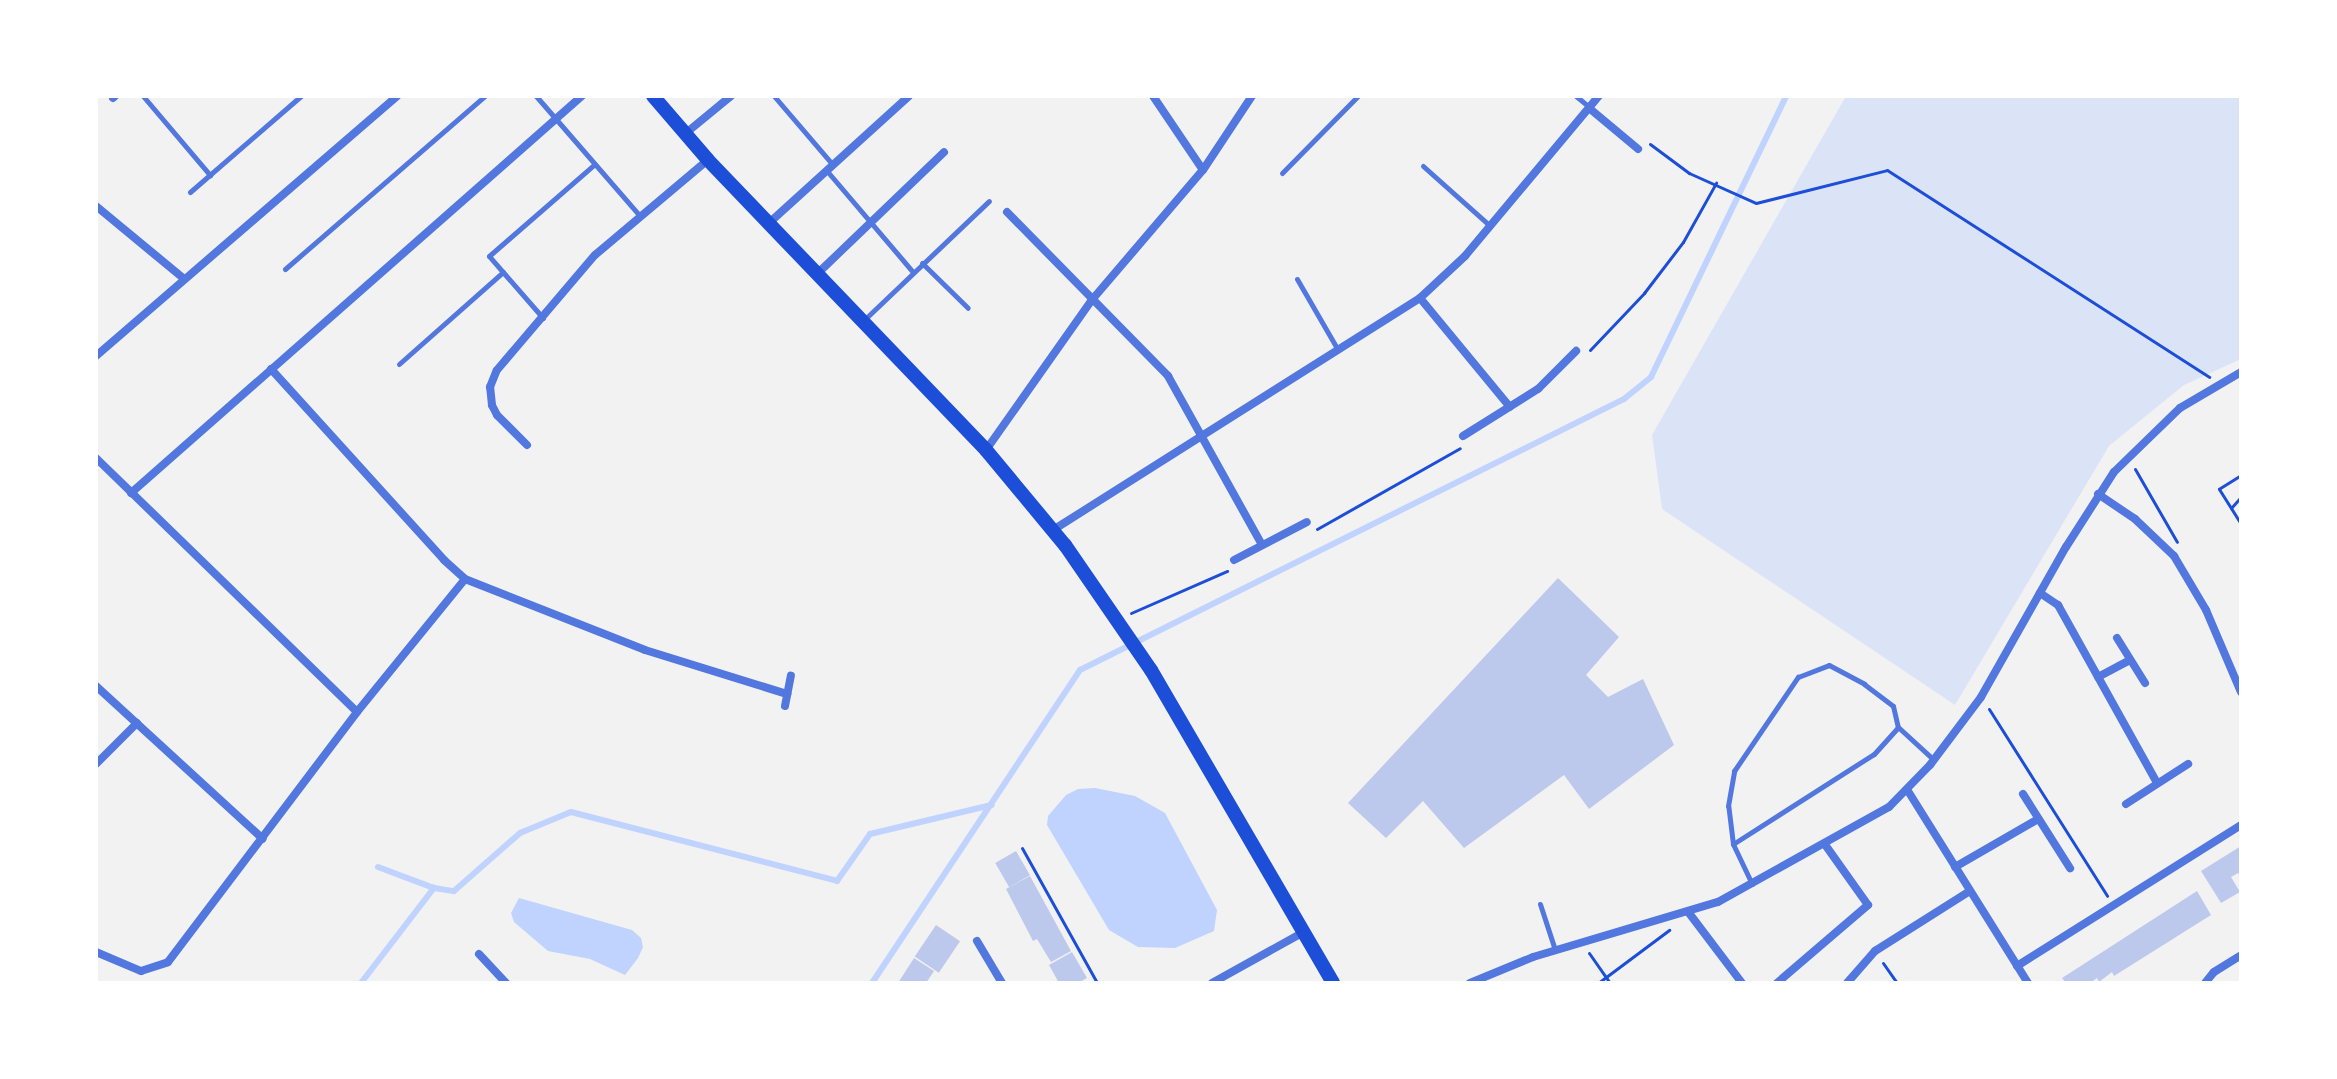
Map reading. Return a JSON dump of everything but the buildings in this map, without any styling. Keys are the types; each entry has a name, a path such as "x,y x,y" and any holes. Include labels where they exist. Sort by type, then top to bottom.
{"main road":[{"path":"653,96 708,160 986,450 1053,530 1138,650 1333,983"}],"street":[{"path":"96,356 397,96"},
{"path":"131,493 582,96"},
{"path":"686,133 731,96"},
{"path":"769,223 909,96"},
{"path":"1153,96 1203,170"},
{"path":"986,450 1091,301 1203,170 1252,96"},
{"path":"1053,530 1202,432 1420,298 1465,256 1599,96"},
{"path":"1589,108 1638,149"},
{"path":"817,274 944,152"},
{"path":"527,445 497,415 490,387 497,370 544,319 595,255 708,160"},
{"path":"96,206 183,278"},
{"path":"1007,212 1091,301 1168,376 1202,432 1262,545"},
{"path":"1420,298 1510,407"},
{"path":"1463,436 1538,389 1579,355"},
{"path":"271,369 444,560 465,579 645,650 787,694"},
{"path":"1470,983 1555,950 1689,913 1752,885 1826,846 1889,807 1908,791 1934,760 1981,697 2098,494 2127,455 2180,408 2241,372"},
{"path":"96,458 357,712"},
{"path":"2098,494 2135,519 2174,556 2206,610 2241,692"},
{"path":"1234,560 1307,522"},
{"path":"96,952 141,971 160,966 175,955 357,712 465,579"},
{"path":"2040,593 2058,605 2157,783"},
{"path":"2117,638 2145,683"},
{"path":"2098,677 2130,660"},
{"path":"785,706 791,676"},
{"path":"96,686 263,839"},
{"path":"96,764 137,723"},
{"path":"2126,804 2188,764"},
{"path":"1908,791 2028,983"},
{"path":"2023,794 2070,868"},
{"path":"1955,867 2038,819"},
{"path":"2017,966 2241,825"},
{"path":"1777,983 1868,905 1826,846"},
{"path":"1847,983 1875,951 1970,891"},
{"path":"1689,913 1742,983"},
{"path":"1212,983 1302,933"},
{"path":"977,941 1002,983"},
{"path":"479,954 504,983"},
{"path":"2205,983 2214,972 2241,955"}],"lane":[{"path":"143,96 210,175"},
{"path":"190,192 301,96"},
{"path":"285,269 485,96"},
{"path":"536,96 640,216"},
{"path":"774,96 913,272"},
{"path":"1282,173 1358,96"},
{"path":"1576,96 1589,108"},
{"path":"544,319 489,256 595,164"},
{"path":"1423,166 1490,226"},
{"path":"862,322 989,201"},
{"path":"922,263 968,308"},
{"path":"399,364 504,272"},
{"path":"1297,279 1338,350"},
{"path":"1752,885 1733,844 1728,806 1734,771 1798,677 1829,665 1864,684 1893,706 1898,727 1934,760"},
{"path":"1733,844 1874,754 1898,727"},
{"path":"1540,904 1555,950"}],"path":[{"path":"1638,149 1646,141 1676,165 1756,203 1887,170 2219,383"},
{"path":"1579,355 1644,293 1683,242 1716,183"},
{"path":"2127,455 2178,539 2174,556"},
{"path":"2241,475 2219,489 2241,524"},
{"path":"2231,508 2241,497"},
{"path":"1981,697 2113,906"},
{"path":"1022,848 1097,983"},
{"path":"1598,983 1666,935 1677,916"},
{"path":"1581,942 1610,983"},
{"path":"1875,951 1897,983"}],"shaded area":[{"path":"1846,96 2241,96 2241,359 2184,385 2109,446 1955,705 1662,509 1652,435"}],"water":[{"path":"1095,788 1135,796 1165,813 1217,910 1214,931 1175,948 1138,947 1109,930 1047,825 1048,816 1066,795 1078,789"},
{"path":"519,898 632,930 641,938 643,947 625,975 590,959 548,951 514,922 511,913"}],"waterway":[{"path":"872,983 1080,670 1624,399 1651,377 1786,96"},
{"path":"378,867 434,888 454,891 520,833 571,812 837,881 870,834 992,805"},
{"path":"361,983 434,888"}]}
